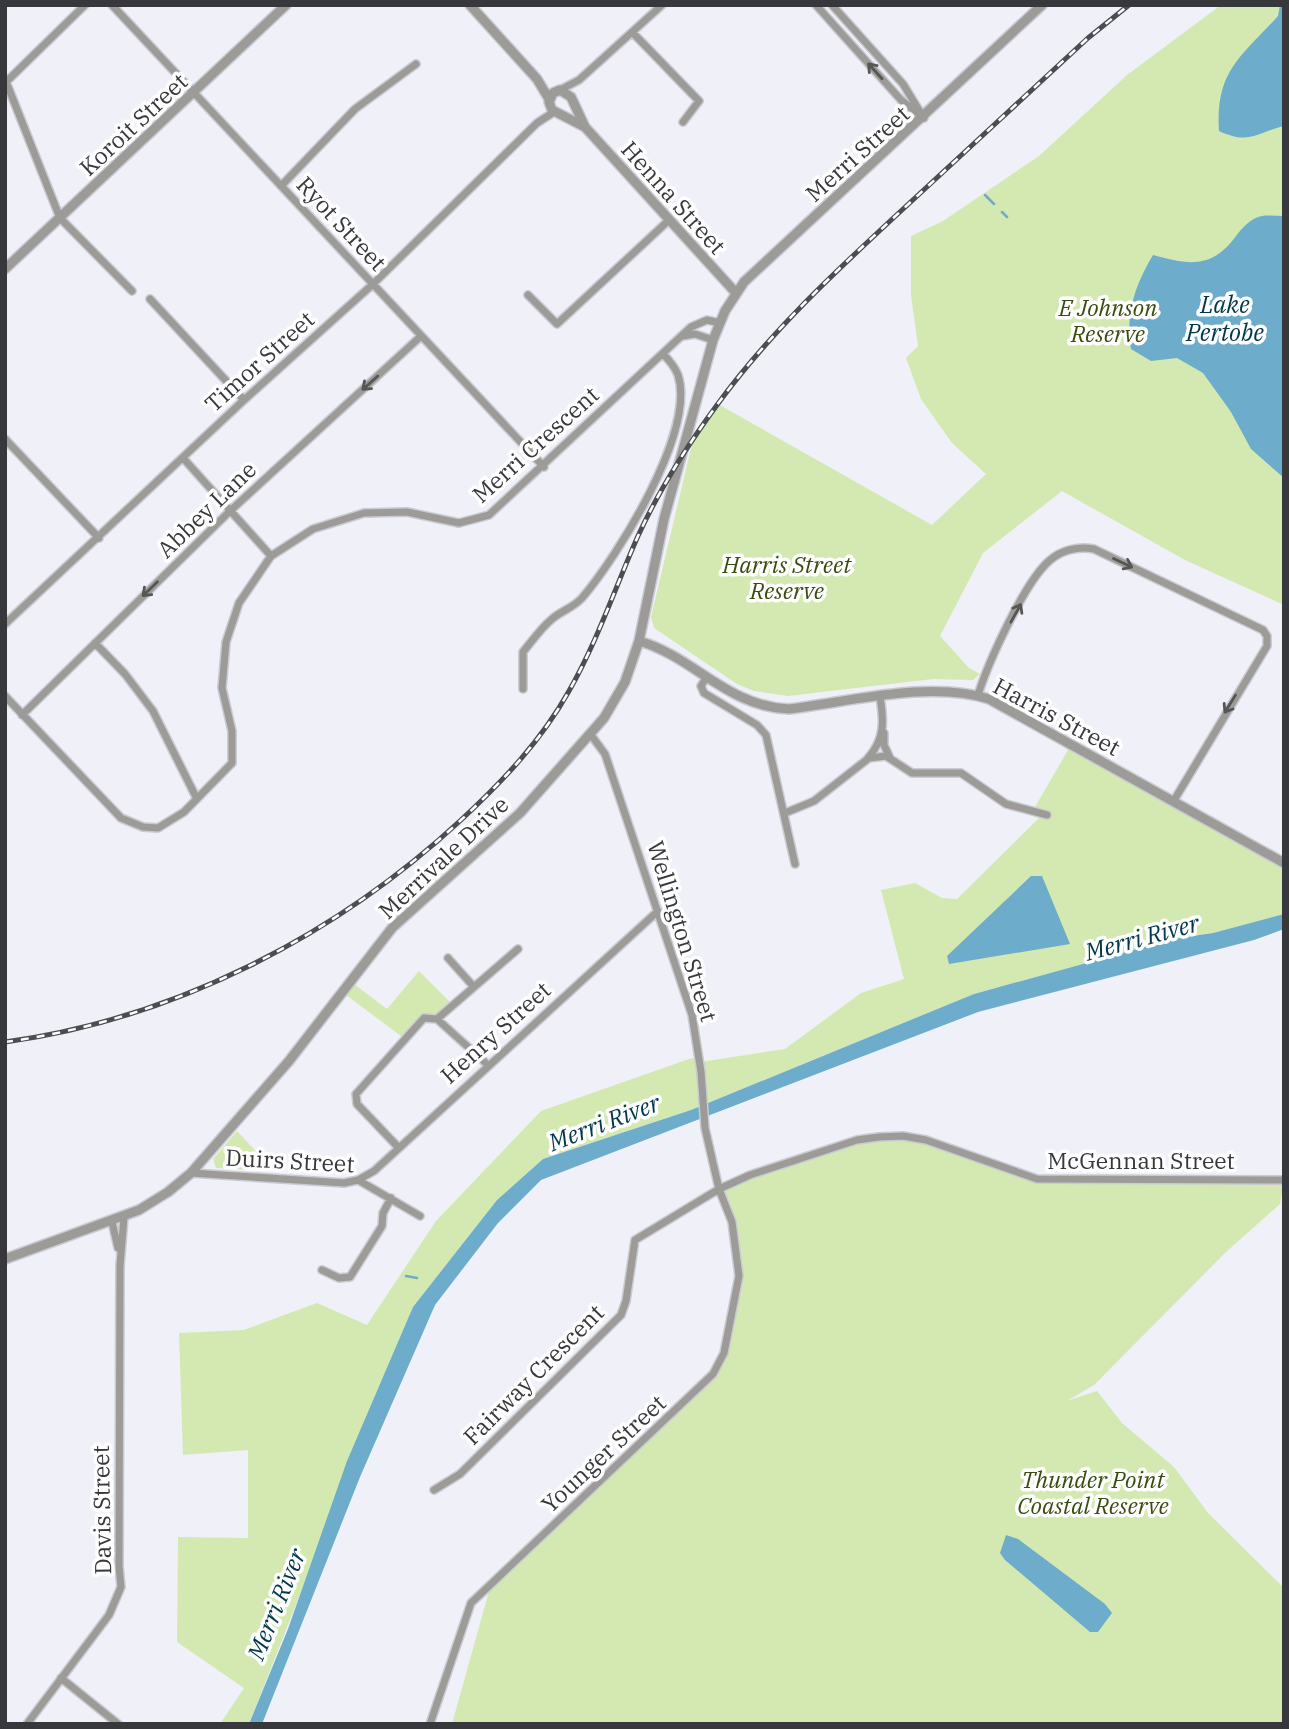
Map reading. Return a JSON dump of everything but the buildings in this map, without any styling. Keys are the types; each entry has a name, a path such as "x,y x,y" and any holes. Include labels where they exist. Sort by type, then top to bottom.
{"street":[{"path":"85,5 6,81 60,218 132,291"},
{"name":"Ryot Street","path":"112,5 544,467"},
{"path":"554,107 558,91 579,80 662,5"},
{"path":"816,5 901,100 924,118"},
{"path":"832,5 903,84 924,118"},
{"name":"Merri Street","path":"713,340 736,293 1042,5"},
{"name":"Koroit Street","path":"5,270 194,94 281,7"},
{"name":"Henna Street","path":"475,7 537,79 554,107 585,127"},
{"path":"632,32 699,101 683,122"},
{"path":"281,186 355,108 416,64"},
{"name":"Henna Street","path":"537,79 571,100 585,127 736,293"},
{"path":"554,107 571,100 579,80"},
{"name":"Timor Street","path":"5,624 244,400 372,285 554,107"},
{"path":"527,295 557,324 668,221"},
{"path":"150,299 244,400"},
{"name":"Merri Crescent","path":"22,715 114,812 143,827 158,828 197,799 232,763 232,731 222,688 226,642 239,603 271,556 313,528 364,513 407,512 459,523 475,521 489,515 698,322 711,319 720,323"},
{"path":"678,340 690,334 713,340"},
{"name":"Abbey Lane","path":"22,715 230,511 420,337"},
{"name":"Merrivale Drive","path":"5,1259 124,1217 159,1199 191,1173 289,1061 392,928 520,813 591,735 621,692 639,641 664,519 713,340"},
{"path":"523,689 523,652 552,618 565,613 581,599 599,576 666,461 680,391 676,371 663,354"},
{"path":"5,439 99,538"},
{"path":"183,458 271,556"},
{"path":"978,695 989,663 1044,566 1059,554 1076,548 1094,550 1263,630 1267,636 1267,646 1173,802"},
{"name":"Harris Street","path":"639,641 670,654 736,697 766,708 789,709 938,692 978,695 1010,708 1284,863"},
{"path":"95,643 125,674 153,711 197,799"},
{"path":"706,678 701,687 704,693 764,732 795,864"},
{"path":"5,696 22,715"},
{"path":"880,697 884,745 892,761"},
{"path":"864,763 876,748 884,722"},
{"name":"Wellington Street","path":"591,735 606,754 692,1015 705,1128 719,1189"},
{"path":"785,813 814,802 878,755 912,773 961,773 1006,804 1047,815"},
{"name":"Henry Street","path":"358,1180 374,1171 658,911"},
{"path":"437,1019 518,949"},
{"path":"447,958 474,987"},
{"path":"398,1147 357,1104 356,1094 424,1018 437,1019 488,1065"},
{"name":"McGennan Street","path":"719,1189 750,1175 857,1140 903,1136 926,1140 1037,1179 1284,1180"},
{"name":"Duirs Street","path":"191,1173 344,1184 358,1180 420,1216"},
{"name":"Fairway Crescent","path":"434,1490 460,1474 621,1315 626,1301 635,1240 719,1189"},
{"name":"Younger Street","path":"430,1724 471,1603 713,1374 724,1353 739,1276 732,1222 719,1189"},
{"path":"322,1270 340,1278 350,1277 382,1226 383,1213 391,1198"},
{"name":"Davis Street","path":"27,1724 109,1615 121,1587 118,1566 120,1266 124,1217"},
{"name":"Davis Street","path":"111,1222 116,1232 120,1266"},
{"path":"61,1678 118,1724"}],"green space":[{"name":"E Johnson Reserve","path":"1221,5 1284,5 1284,605 1185,560 1062,491 983,553 940,636 969,668 980,674 973,680 933,679 788,696 754,691 737,684 654,628 651,617 692,444 718,404 932,525 986,474 952,443 921,399 906,358 918,346 911,295 911,236 943,221 1039,156 1127,75"},
{"path":"1071,745 1284,869 1284,914 1213,933 1173,939 974,994 691,1110 543,1159 497,1200 413,1307 249,1724 220,1724 244,1688 177,1642 178,1537 248,1538 248,1450 183,1455 179,1333 244,1330 317,1303 367,1325 436,1221 541,1111 689,1059 699,1057 700,1062 785,1049 861,993 904,979 881,890 915,883 942,898 957,899 1039,818 1032,812"},
{"path":"419,971 453,1005 437,1019 424,1018 405,1039 342,992 350,981 387,1009"},
{"path":"237,1131 268,1164 271,1171 216,1168 213,1159"},
{"name":"Thunder Point Coastal Reserve","path":"903,1136 1037,1179 1284,1180 1280,1204 1226,1252 1094,1385 1067,1401 1097,1391 1122,1423 1174,1467 1208,1513 1284,1588 1284,1724 452,1724 491,1584 697,1390 724,1353 739,1276 732,1222 719,1189 857,1140"}],"water":[{"path":"1280,5 1284,5 1284,126 1245,137 1219,131 1221,93 1226,79 1242,55 1278,16"},
{"name":"Lake Pertobe","path":"1284,216 1284,478 1251,449 1231,412 1203,373 1177,358 1151,361 1131,349 1129,324 1141,277 1153,255 1178,261 1199,262 1227,247 1254,219"},
{"path":"1031,876 1042,876 1070,944 949,964 947,956"},
{"path":"1284,914 1284,929 1254,940 978,1012 541,1180 498,1223 435,1305 360,1477 262,1724 249,1724 288,1629 347,1461 413,1307 497,1200 543,1159 691,1110 974,994 1173,939 1213,933"},
{"path":"1006,1535 1018,1539 1105,1604 1112,1613 1098,1632 1090,1632 1005,1560 1000,1553"}],"waterway":[{"path":"985,195 994,204"},
{"path":"1002,212 1007,217"},
{"path":"406,1276 417,1278"}],"railway":[{"path":"5,1042 68,1031 131,1014 250,966 307,935 361,900 413,862 461,820 520,760 558,709 588,653 655,502 695,436 737,378 781,327 853,256 1088,38 1129,5"}],"park label":[{"name":"Harris Street Reserve","path":"787,577"}],"water label":[{"name":"Merri River","path":"1142,937"},
{"name":"Merri River","path":"604,1122"},
{"name":"Merri River","path":"276,1604"}]}
